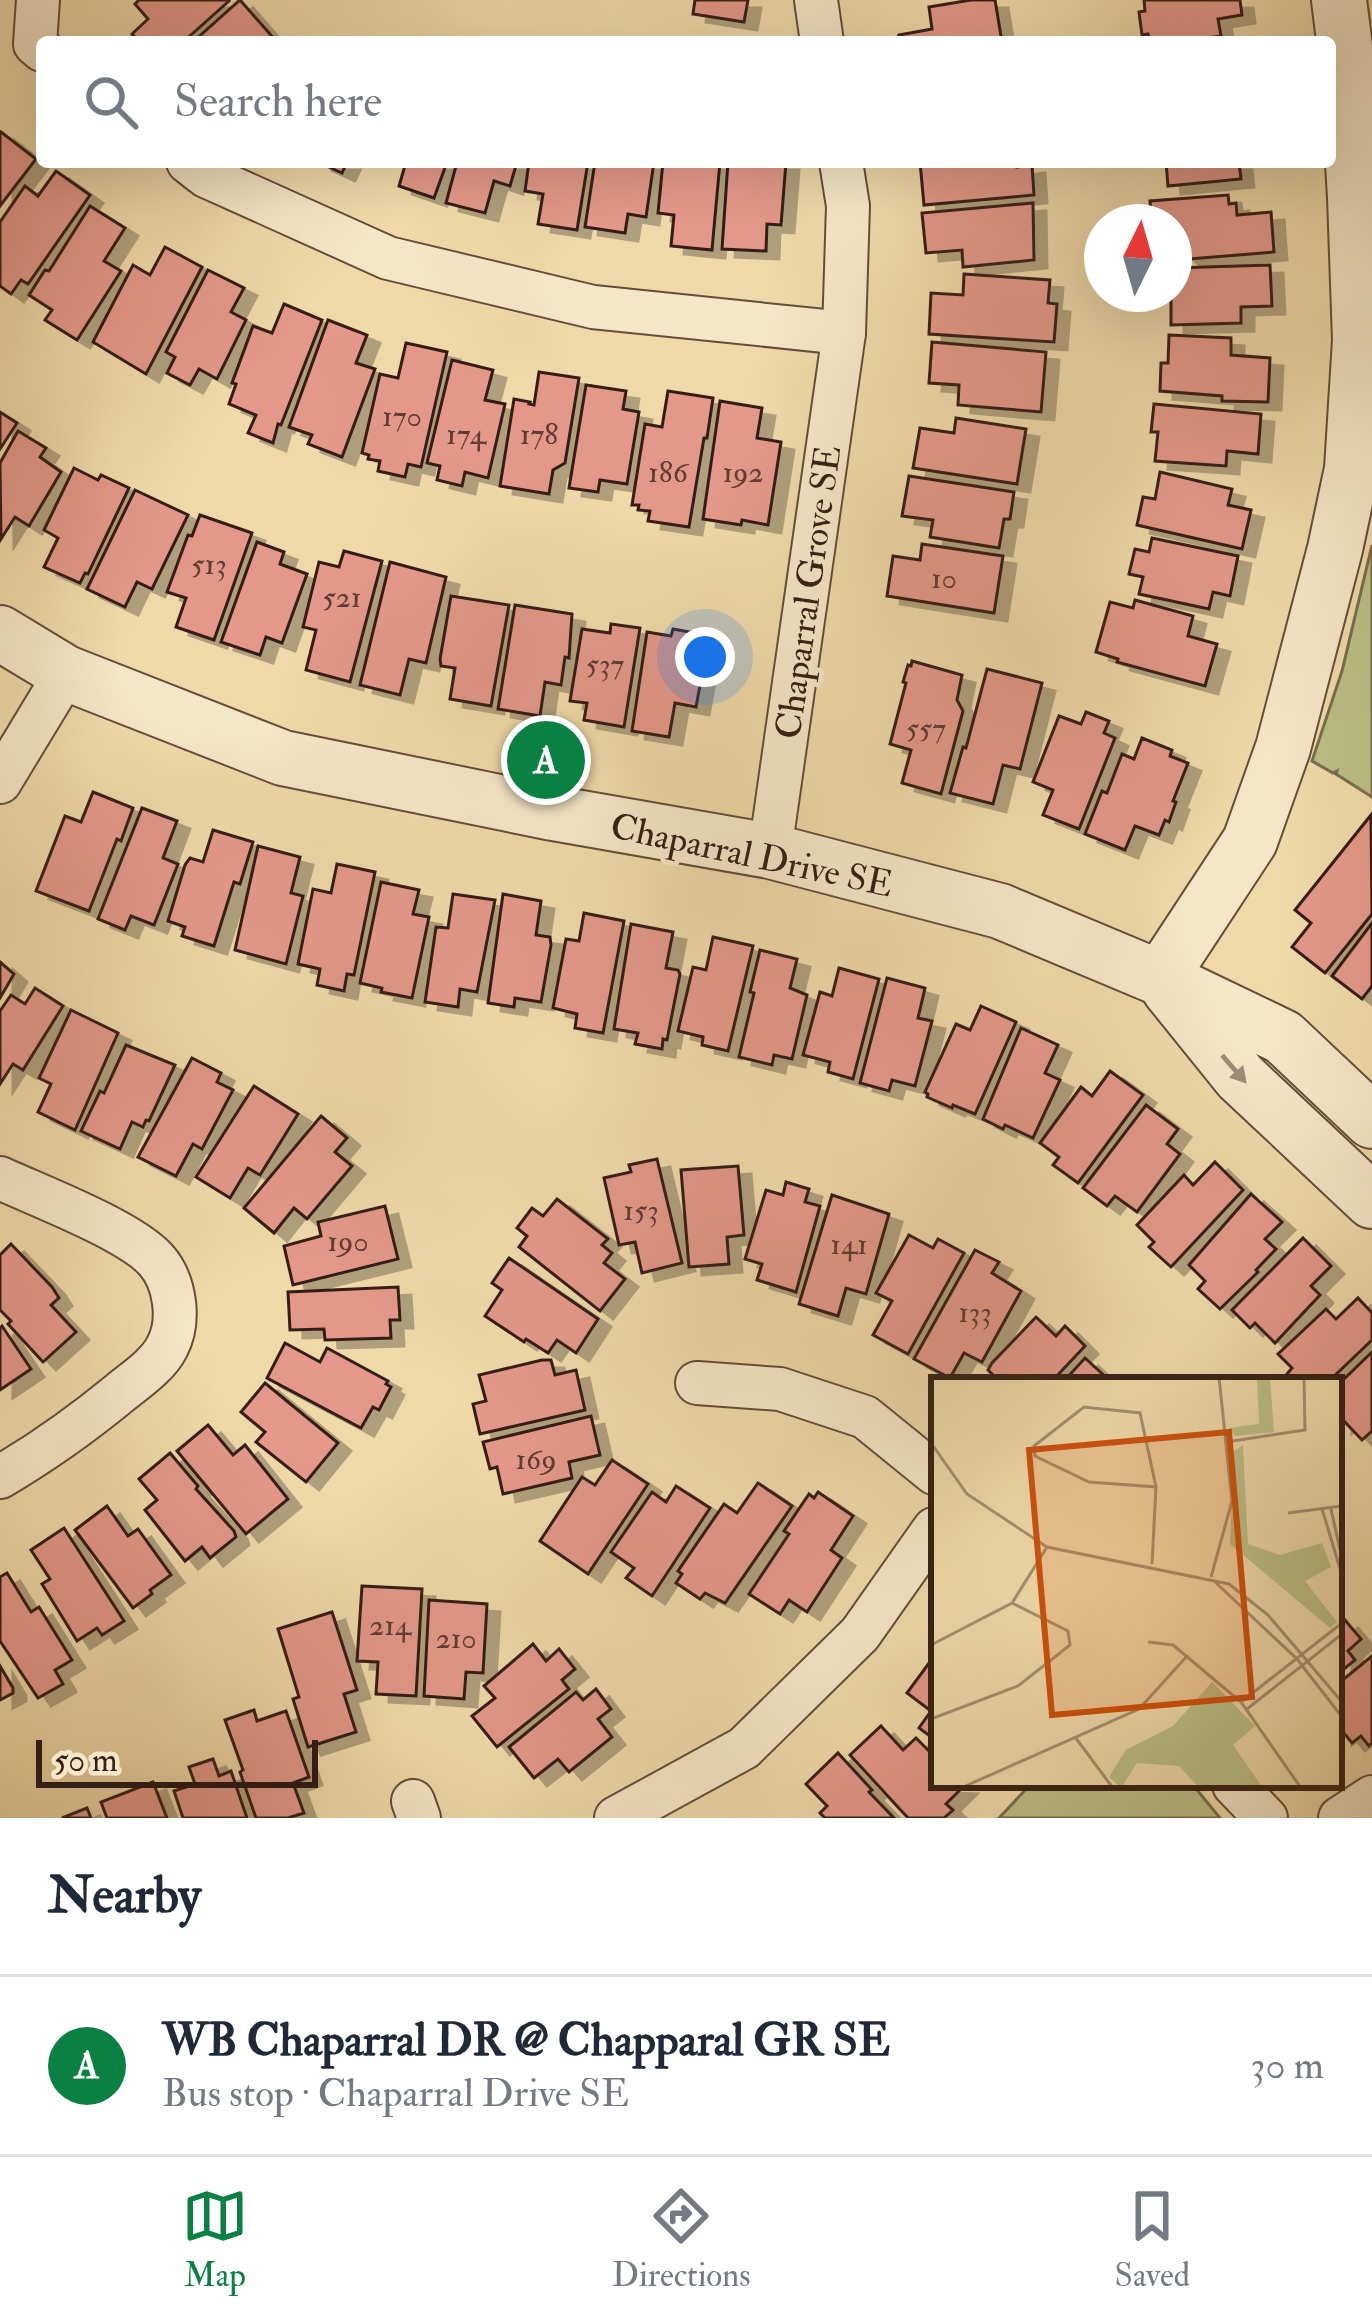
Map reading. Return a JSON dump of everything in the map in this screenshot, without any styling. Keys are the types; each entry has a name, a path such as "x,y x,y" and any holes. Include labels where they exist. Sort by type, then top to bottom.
{"street":[{"path":"36,45 38,0"},
{"path":"816,0 821,36"},
{"path":"1160,978 1250,841 1283,748 1352,469 1360,340 1355,197 1359,63 1340,0"},
{"path":"196,168 388,258 593,307 844,333"},
{"name":"Chaparral Grove SE","path":"770,851 844,333 848,206 842,168"},
{"name":"Chaparral Drive SE","path":"0,633 66,673 283,758 553,814 770,851 1000,911 1160,978 1282,1037 1372,1121"},
{"path":"0,782 66,673"},
{"name":"Chaparral Drive SE","path":"1160,978 1240,1077 1372,1201"},
{"path":"0,1178 147,1252 168,1280 174,1308 169,1345 148,1370 49,1449 0,1478"},
{"path":"697,1383 780,1389 865,1418 931,1471"},
{"path":"616,1818 744,1748 860,1634 931,1533"},
{"path":"1237,1788 1267,1818"},
{"path":"1340,1818 1372,1797"}],"green space":[{"path":"1372,545 1372,797 1337,771 1312,761 1342,671"},
{"path":"1027,1788 1195,1788 1220,1818 999,1818"}],"building":[{"path":"139,0 229,1 190,36 134,36 148,19 135,4"},
{"path":"240,0 272,36 200,36"},
{"path":"695,0 748,0 744,22 693,14"},
{"path":"995,0 1001,36 899,36 932,29 929,7"},
{"path":"1144,0 1240,0 1242,15 1218,19 1221,36 1148,36 1142,35 1139,12 1145,11"},
{"path":"0,134 36,159 0,206"},
{"path":"404,168 445,168 434,198 399,186"},
{"path":"455,168 515,168 510,186 494,181 485,213 446,203"},
{"path":"528,168 587,168 577,230 538,224 543,194 525,191"},
{"path":"594,168 653,168 646,217 628,214 625,233 585,227"},
{"path":"662,168 719,168 712,250 671,246 674,215 658,213"},
{"path":"728,168 786,168 781,225 767,224 766,251 722,249"},
{"path":"921,168 1032,168 1034,195 924,205"},
{"path":"1166,168 1240,168 1241,179 1168,186"},
{"path":"56,171 90,195 28,284 21,280 11,294 0,286 0,222 25,186 38,196"},
{"path":"1228,195 1229,204 1236,203 1237,215 1271,212 1274,252 1192,259 1192,204 1150,201"},
{"path":"1033,203 1034,260 963,267 962,250 926,253 922,213"},
{"path":"90,206 125,228 104,261 121,271 77,340 45,320 52,310 29,295"},
{"path":"165,247 202,267 146,374 93,342 133,265 150,275"},
{"path":"1270,265 1272,306 1241,307 1241,323 1171,325 1171,312 1192,312 1192,267"},
{"path":"208,270 244,288 231,312 246,320 217,379 199,369 190,385 167,373 175,357 166,352"},
{"path":"964,274 1050,280 1048,303 1057,304 1054,342 929,334 931,293 963,295"},
{"path":"284,304 322,320 273,443 248,433 256,415 229,404 253,326 272,333"},
{"path":"328,320 367,335 356,363 375,369 342,457 308,444 312,435 289,427"},
{"path":"1169,335 1231,338 1231,355 1270,358 1268,402 1222,401 1222,396 1160,391"},
{"path":"932,342 1046,352 1041,412 958,405 959,385 929,383"},
{"path":"406,343 447,352 421,467 408,464 405,477 378,471 380,461 362,453 380,374 398,378"},
{"path":"452,360 493,370 485,400 505,404 488,478 465,472 462,486 437,480 440,466 427,463"},
{"path":"539,372 579,378 565,463 553,470 549,494 500,486 514,399 534,405"},
{"path":"586,385 626,391 623,409 639,412 627,484 600,480 598,492 569,488"},
{"path":"668,391 713,398 689,527 648,521 650,511 632,505 645,424 662,427"},
{"path":"720,401 762,408 757,438 781,442 768,525 703,519"},
{"path":"1154,404 1261,414 1258,454 1227,451 1226,466 1155,461"},
{"path":"0,412 17,423 0,449"},
{"path":"956,418 1026,429 1017,484 913,468 920,428 954,433"},
{"path":"18,431 46,448 40,457 61,472 29,526 15,517 1,539 0,463"},
{"path":"74,468 129,488 80,583 44,567 58,538 44,530"},
{"path":"1160,472 1232,489 1228,505 1251,510 1242,549 1137,525 1143,497 1155,499"},
{"path":"909,476 1014,492 999,548 930,537 933,520 902,516"},
{"path":"135,490 188,515 152,589 137,582 125,607 87,589"},
{"path":"200,515 252,533 214,640 176,627 186,598 167,592"},
{"path":"1152,538 1238,556 1230,596 1213,592 1209,609 1139,594 1143,577 1129,574 1135,549 1149,552"},
{"path":"257,542 284,552 280,564 307,574 282,643 266,637 260,655 221,642"},
{"path":"922,544 1003,556 994,613 887,596 893,556 920,560"},
{"path":"344,551 382,561 350,682 306,670 316,630 303,627 319,562 339,567"},
{"path":"390,562 446,577 426,663 409,659 400,695 360,685"},
{"path":"451,596 509,605 491,706 450,699 455,668 441,666 440,659"},
{"path":"1135,600 1193,616 1188,636 1217,644 1205,686 1096,652 1110,602 1133,608"},
{"path":"515,605 572,614 569,658 565,657 561,685 545,682 540,716 498,709"},
{"path":"611,624 640,628 624,727 584,720 587,703 570,701 582,629 610,633"},
{"path":"673,629 695,633 694,640 708,642 696,707 675,703 669,737 632,731 647,632 671,636"},
{"path":"912,661 962,675 957,700 963,711 941,794 902,783 911,750 890,744"},
{"path":"987,669 1042,683 1020,769 1003,765 993,804 950,793"},
{"path":"1086,712 1109,721 1104,733 1115,738 1079,829 1043,815 1053,790 1033,782 1059,716 1081,724"},
{"path":"1142,738 1172,750 1170,756 1188,763 1169,822 1165,820 1159,835 1135,826 1125,850 1085,834 1122,754 1134,759"},
{"path":"93,792 133,808 89,911 36,891 65,816 81,822"},
{"path":"142,808 177,821 163,858 178,864 154,925 131,916 125,930 98,919"},
{"path":"1371,815 1372,914 1325,973 1292,947 1311,923 1295,910"},
{"path":"213,830 253,842 240,884 234,882 214,946 182,936 185,927 168,921 185,865 190,858 203,862"},
{"path":"258,846 300,857 291,893 303,896 286,964 235,950"},
{"path":"337,864 375,872 354,975 347,974 344,991 317,985 320,969 298,964 313,889 331,893"},
{"path":"381,882 419,890 413,914 429,917 412,998 360,983"},
{"path":"453,894 495,900 477,992 460,989 458,1007 425,1002 436,927 448,928"},
{"path":"503,894 541,901 536,935 550,937 551,945 541,1002 515,998 514,1007 488,1003"},
{"path":"584,913 624,921 603,1033 575,1028 577,1014 553,1008 566,939 579,941"},
{"path":"1372,923 1372,986 1362,999 1332,976"},
{"path":"631,924 673,932 666,968 680,974 662,1049 635,1044 638,1033 614,1029"},
{"path":"713,937 753,946 728,1051 702,1045 703,1037 678,1031 693,967 706,970"},
{"path":"760,950 797,959 790,988 807,995 792,1059 774,1055 772,1065 739,1057"},
{"path":"0,962 14,974 0,998"},
{"path":"839,968 879,979 853,1079 828,1072 830,1062 803,1055 820,992 832,996"},
{"path":"887,978 925,988 918,1018 932,1021 915,1086 892,1080 889,1091 860,1083"},
{"path":"35,988 63,1006 23,1070 13,1064 0,1084 0,1011 11,995 25,1004"},
{"path":"981,1006 1016,1022 975,1114 927,1097 925,1092 956,1024 970,1030"},
{"path":"71,1010 118,1033 75,1130 38,1112 51,1084 39,1078"},
{"path":"1021,1028 1058,1045 1045,1073 1060,1080 1033,1138 983,1119"},
{"path":"126,1045 175,1065 149,1121 143,1127 132,1122 120,1149 81,1131"},
{"path":"192,1058 221,1073 217,1082 233,1090 202,1149 193,1144 176,1176 138,1157"},
{"path":"1110,1071 1143,1095 1078,1183 1053,1165 1059,1157 1040,1143 1081,1087 1092,1096"},
{"path":"254,1086 298,1114 260,1175 248,1168 230,1198 196,1177"},
{"path":"1146,1105 1178,1129 1167,1144 1180,1154 1137,1212 1115,1196 1107,1206 1083,1188"},
{"path":"321,1116 347,1138 335,1152 352,1166 307,1219 294,1208 274,1233 244,1208"},
{"path":"657,1159 682,1263 642,1273 635,1242 619,1245 604,1178 631,1172 629,1165"},
{"path":"1215,1162 1243,1190 1171,1267 1149,1247 1154,1242 1137,1225 1184,1175 1193,1185"},
{"path":"738,1166 744,1235 727,1237 729,1264 689,1267 681,1170"},
{"path":"786,1182 809,1189 805,1202 820,1206 796,1292 757,1280 762,1264 745,1259 766,1190 783,1195"},
{"path":"1251,1194 1282,1222 1265,1239 1276,1249 1220,1309 1198,1289 1205,1281 1189,1265"},
{"path":"832,1195 889,1214 866,1294 846,1288 838,1316 799,1304"},
{"path":"557,1199 608,1239 602,1245 612,1253 604,1263 625,1279 600,1311 519,1247 527,1236 517,1228 532,1208 543,1216"},
{"path":"385,1206 398,1259 293,1285 284,1246 321,1236 318,1222"},
{"path":"909,1235 933,1248 938,1239 964,1253 908,1354 873,1335 892,1301 876,1293"},
{"path":"1303,1238 1331,1266 1311,1286 1320,1295 1275,1343 1255,1323 1250,1328 1232,1310"},
{"path":"11,1244 52,1287 59,1298 51,1305 76,1332 43,1362 0,1310 0,1255"},
{"path":"975,1250 999,1262 992,1273 1021,1291 982,1362 964,1353 948,1377 914,1359"},
{"path":"509,1258 598,1319 576,1353 557,1340 548,1353 485,1316 502,1290 492,1283"},
{"path":"398,1287 400,1320 390,1320 391,1338 325,1340 324,1329 290,1330 288,1292"},
{"path":"1358,1298 1372,1313 1372,1340 1333,1377 1284,1377 1292,1368 1278,1354 1326,1309 1336,1319"},
{"path":"1036,1317 1056,1336 1065,1326 1085,1346 1056,1377 995,1377 988,1370"},
{"path":"0,1328 31,1369 0,1390"},
{"path":"285,1343 320,1362 327,1348 388,1381 391,1387 379,1410 373,1407 361,1428 267,1378"},
{"path":"1372,1352 1372,1431 1362,1440 1342,1421 1342,1381"},
{"path":"1085,1358 1106,1377 1068,1377"},
{"path":"551,1360 555,1375 576,1370 585,1410 480,1434 473,1404 486,1401 479,1375"},
{"path":"265,1383 338,1443 306,1482 256,1442 265,1432 241,1412"},
{"path":"591,1416 600,1455 569,1462 572,1478 503,1494 497,1467 490,1469 483,1442"},
{"path":"208,1425 233,1455 245,1445 288,1499 246,1534 177,1451"},
{"path":"170,1453 234,1531 236,1537 210,1558 202,1547 185,1561 145,1510 157,1500 139,1479"},
{"path":"612,1460 648,1484 588,1574 540,1541 582,1477 595,1485"},
{"path":"758,1483 792,1506 725,1603 705,1593 700,1599 676,1583 682,1574 678,1571 724,1504 737,1513"},
{"path":"676,1486 710,1508 652,1596 626,1578 634,1568 611,1552 652,1492 666,1502"},
{"path":"818,1492 853,1516 831,1550 842,1558 807,1612 789,1600 780,1614 749,1594 809,1494 814,1498"},
{"path":"107,1506 128,1536 138,1529 171,1575 133,1608 75,1530"},
{"path":"64,1528 124,1621 102,1635 97,1628 77,1641 42,1584 50,1579 31,1550"},
{"path":"7,1573 31,1612 39,1607 72,1660 55,1670 63,1684 38,1698 0,1641 0,1577"},
{"path":"362,1586 422,1589 416,1696 376,1694 378,1662 357,1661"},
{"path":"429,1600 487,1604 483,1673 466,1672 464,1699 424,1696"},
{"path":"332,1612 357,1690 344,1694 356,1732 308,1747 278,1629"},
{"path":"1345,1620 1361,1639 1348,1651 1355,1660 1342,1671"},
{"path":"533,1644 546,1661 559,1649 575,1669 562,1680 569,1689 497,1747 472,1716 495,1698 484,1686"},
{"path":"1372,1656 1369,1746 1361,1736 1352,1743 1342,1735 1342,1681"},
{"path":"931,1660 931,1711 907,1693"},
{"path":"0,1666 13,1693 0,1700"},
{"path":"596,1689 611,1709 598,1719 612,1737 569,1772 558,1759 534,1778 509,1747 576,1692 583,1700"},
{"path":"254,1710 257,1721 286,1711 309,1777 293,1783 304,1813 256,1818 225,1720"},
{"path":"931,1711 931,1737 919,1728"},
{"path":"881,1726 903,1750 916,1738 931,1753 931,1788 962,1788 946,1804 953,1810 944,1818 908,1818 850,1755"},
{"path":"838,1753 894,1818 825,1818 820,1813 827,1806 806,1784"},
{"path":"213,1759 219,1776 231,1771 247,1818 183,1818 174,1791 195,1784 189,1767"},
{"path":"153,1782 167,1818 107,1818 101,1802"},
{"path":"87,1808 91,1818 62,1818"}],"place":[{"name":"WB Chaparral DR @ Chapparal GR SE","path":"546,760"}]}
